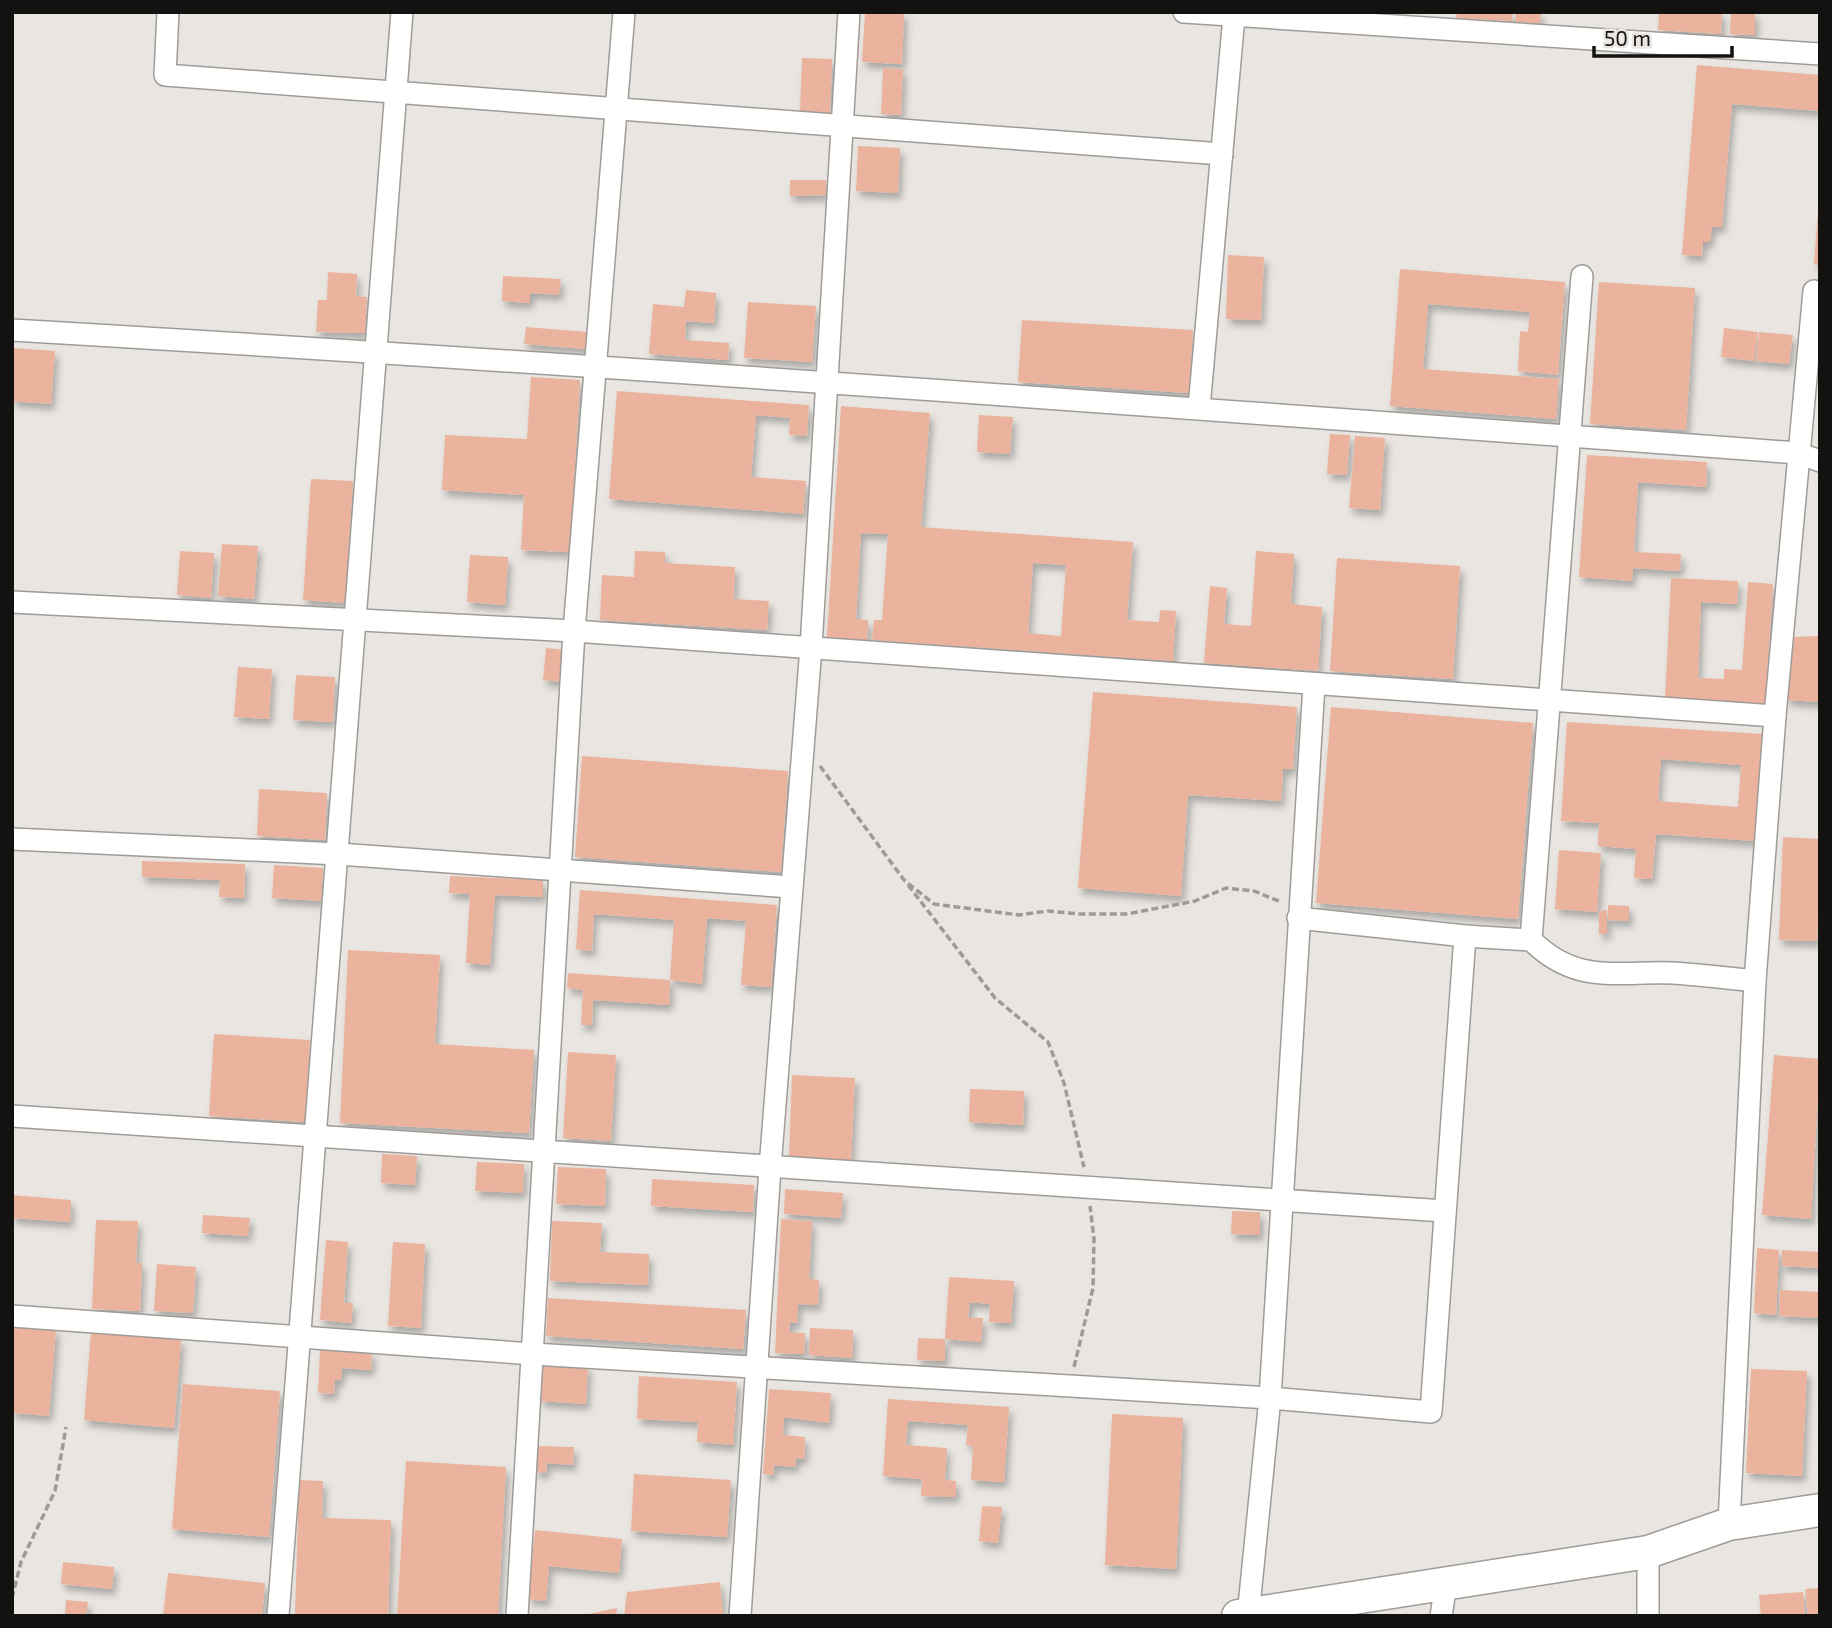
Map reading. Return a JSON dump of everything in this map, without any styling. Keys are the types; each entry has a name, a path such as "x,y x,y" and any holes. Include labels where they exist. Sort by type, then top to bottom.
{"main road":[{"path":"1245,1615 1648,1552 1728,1524 1820,1510"}],"street":[{"path":"168,12 165,75 1222,154"},
{"path":"278,1616 340,854 402,12"},
{"path":"517,1616 574,631 624,12"},
{"path":"740,1616 770,1168 811,647 849,12"},
{"path":"1184,12 1820,54"},
{"path":"1199,408 1234,16"},
{"path":"1531,940 1582,276"},
{"path":"1728,1524 1755,981 1775,716 1814,291"},
{"path":"12,330 596,364 1798,453 1820,461"},
{"path":"12,603 357,618 574,631 1775,716"},
{"path":"1245,1615 1270,1398 1314,685"},
{"path":"12,839 340,854 791,887"},
{"path":"1298,918 1465,936 1531,940 1549,958 1600,974 1673,973 1755,981"},
{"path":"12,1316 533,1353 1270,1398 1431,1412 1465,936"},
{"path":"12,1115 770,1168 1445,1211"},
{"path":"1648,1552 1648,1616"},
{"path":"1441,1616 1446,1584"}],"path":[{"path":"816,761 995,998 1048,1042 1064,1083 1088,1188 1094,1239 1093,1288 1079,1336 1070,1386"},
{"path":"905,880 934,904 1019,915 1048,911 1127,914 1195,901 1226,888 1254,891 1278,899 1298,918"},
{"path":"12,1598 21,1562 55,1491 66,1427"}],"building":[{"path":"865,12 904,12 902,64 862,62"},
{"path":"1457,12 1513,12 1512,21 1456,18"},
{"path":"1516,12 1541,12 1540,23 1516,23"},
{"path":"1659,12 1722,12 1721,34 1658,30"},
{"path":"1731,12 1755,12 1755,35 1730,34"},
{"path":"802,58 832,59 830,113 800,112"},
{"path":"1697,65 1820,75 1820,111 1732,104 1722,227 1712,227 1710,242 1703,242 1702,256 1682,255"},
{"path":"883,68 903,69 901,115 881,114"},
{"path":"858,146 900,148 898,193 856,191"},
{"path":"790,180 826,180 826,195 790,196"},
{"path":"1820,212 1820,265 1814,264"},
{"path":"1228,255 1264,257 1261,320 1226,319"},
{"path":"1400,269 1565,282 1558,375 1518,371 1520,331 1528,332 1530,312 1428,304 1423,369 1559,379 1556,419 1390,406"},
{"path":"328,272 357,274 356,296 367,297 365,333 316,332 318,300 327,300"},
{"path":"503,276 561,279 559,295 530,293 530,303 502,301"},
{"path":"1599,282 1695,288 1686,430 1590,424"},
{"path":"686,290 716,293 714,323 686,321 685,340 729,343 728,360 649,354 653,304 684,307"},
{"path":"748,302 816,306 812,362 744,358"},
{"path":"1022,320 1193,330 1189,393 1018,382"},
{"path":"526,327 587,332 586,349 524,344"},
{"path":"1724,328 1758,332 1754,361 1721,357"},
{"path":"1759,332 1793,335 1789,364 1756,361"},
{"path":"12,348 55,351 51,404 12,401"},
{"path":"531,377 580,380 570,552 521,550 524,495 442,490 445,435 527,439"},
{"path":"617,391 809,405 807,436 789,435 790,418 756,415 751,477 806,481 803,514 609,499"},
{"path":"841,406 930,413 921,527 1133,542 1127,620 1159,622 1160,610 1176,611 1173,661 872,640 874,620 882,620 888,534 861,533 856,619 868,620 867,640 827,637","holes":["1033,563 1066,565 1061,636 1028,633"]},
{"path":"979,415 1013,417 1010,454 977,452"},
{"path":"1330,434 1350,435 1347,475 1327,474"},
{"path":"1355,436 1385,438 1380,510 1349,508"},
{"path":"1587,455 1707,462 1706,487 1638,482 1634,552 1681,554 1680,571 1633,568 1632,581 1579,577"},
{"path":"311,479 353,481 345,603 303,600"},
{"path":"222,544 258,546 254,599 218,596"},
{"path":"180,551 214,553 211,598 177,595"},
{"path":"635,551 665,552 665,563 735,567 734,599 769,601 767,630 600,620 602,575 634,577"},
{"path":"1256,551 1294,554 1291,604 1322,607 1318,671 1204,663 1210,586 1227,588 1224,624 1251,626"},
{"path":"470,555 508,557 505,605 467,602"},
{"path":"1337,558 1460,566 1453,679 1330,671"},
{"path":"1671,578 1738,581 1737,604 1701,602 1698,678 1724,679 1724,669 1742,670 1748,582 1773,584 1765,705 1665,700"},
{"path":"1820,636 1820,702 1786,700 1791,637"},
{"path":"546,648 566,650 563,682 543,680"},
{"path":"238,667 272,669 269,719 234,717"},
{"path":"296,675 335,677 333,722 293,720"},
{"path":"1093,692 1297,707 1293,769 1283,769 1281,801 1188,795 1181,896 1078,888"},
{"path":"1331,707 1533,723 1518,919 1316,903"},
{"path":"1567,722 1763,734 1755,841 1656,834 1652,879 1634,878 1636,849 1598,846 1599,823 1561,821","holes":["1661,759 1741,765 1738,807 1658,801"]},
{"path":"582,756 788,771 781,872 575,857"},
{"path":"259,789 327,793 325,840 257,836"},
{"path":"1783,837 1820,839 1817,941 1779,940"},
{"path":"1559,850 1601,853 1597,912 1555,909"},
{"path":"142,861 245,864 244,898 219,897 220,880 142,877"},
{"path":"274,865 323,868 321,901 272,898"},
{"path":"450,876 543,880 543,897 495,895 490,965 466,963 470,894 449,893"},
{"path":"580,890 777,905 771,987 741,985 746,921 707,918 702,984 670,980 674,920 594,914 592,951 576,949"},
{"path":"1608,905 1629,906 1629,921 1608,920"},
{"path":"1607,910 1607,934 1599,934 1599,911"},
{"path":"348,950 440,955 435,1044 534,1050 529,1133 340,1123"},
{"path":"568,973 670,980 669,1005 593,1000 592,1025 581,1025 583,990 567,988"},
{"path":"214,1034 310,1040 305,1122 209,1116"},
{"path":"568,1052 616,1055 611,1141 563,1138"},
{"path":"1774,1055 1820,1059 1811,1219 1762,1215"},
{"path":"792,1075 855,1078 851,1160 789,1158"},
{"path":"970,1089 1024,1091 1023,1125 969,1122"},
{"path":"382,1154 417,1156 415,1185 381,1183"},
{"path":"477,1162 524,1164 523,1193 475,1191"},
{"path":"558,1167 606,1169 605,1206 556,1204"},
{"path":"652,1179 754,1185 753,1212 651,1206"},
{"path":"785,1189 843,1193 841,1218 784,1214"},
{"path":"12,1195 71,1200 70,1222 12,1218"},
{"path":"1232,1211 1260,1212 1260,1235 1231,1234"},
{"path":"203,1215 250,1218 248,1236 202,1233"},
{"path":"781,1219 812,1221 809,1279 819,1280 818,1305 798,1304 797,1323 790,1322 789,1332 805,1333 804,1354 775,1353"},
{"path":"96,1220 138,1221 136,1263 142,1263 140,1311 92,1309"},
{"path":"552,1221 602,1223 600,1252 649,1254 648,1285 550,1281"},
{"path":"326,1240 348,1242 344,1303 353,1303 351,1323 320,1320"},
{"path":"393,1242 425,1244 421,1328 388,1326"},
{"path":"1757,1248 1779,1250 1776,1315 1754,1313"},
{"path":"1782,1250 1820,1252 1820,1268 1782,1266"},
{"path":"157,1264 196,1267 193,1313 154,1311"},
{"path":"949,1277 1014,1281 1011,1323 989,1322 990,1304 970,1302 968,1318 983,1318 981,1342 945,1339"},
{"path":"1780,1290 1820,1292 1820,1318 1779,1316"},
{"path":"548,1298 746,1310 743,1349 546,1336"},
{"path":"12,1326 56,1329 49,1416 12,1413"},
{"path":"810,1328 853,1330 852,1358 809,1355"},
{"path":"91,1332 181,1339 174,1428 84,1420"},
{"path":"918,1338 945,1339 945,1361 917,1360"},
{"path":"320,1350 372,1352 371,1370 342,1368 341,1380 335,1380 334,1394 318,1393"},
{"path":"542,1364 588,1366 586,1404 540,1401"},
{"path":"1751,1369 1807,1371 1802,1476 1746,1473"},
{"path":"639,1376 737,1382 733,1445 697,1442 698,1422 637,1419"},
{"path":"183,1384 280,1391 269,1537 172,1529"},
{"path":"769,1389 831,1393 829,1423 784,1417 783,1435 805,1437 804,1459 796,1458 795,1467 774,1465 773,1475 763,1474"},
{"path":"888,1399 1009,1407 1004,1482 971,1480 973,1446 966,1445 968,1425 908,1421 906,1445 947,1448 945,1480 956,1481 956,1497 921,1496 922,1479 883,1476"},
{"path":"1112,1414 1183,1418 1176,1569 1105,1565"},
{"path":"537,1446 574,1447 573,1465 547,1463 546,1473 535,1472"},
{"path":"406,1461 506,1467 498,1616 397,1616"},
{"path":"634,1474 731,1480 727,1537 631,1531"},
{"path":"299,1480 323,1481 322,1518 391,1520 388,1616 295,1616"},
{"path":"982,1506 1002,1507 998,1543 979,1541"},
{"path":"535,1530 622,1539 619,1573 549,1566 546,1601 528,1599"},
{"path":"63,1562 114,1567 112,1589 61,1584"},
{"path":"168,1573 265,1583 262,1616 163,1616"},
{"path":"720,1582 723,1616 624,1616 627,1592"},
{"path":"1820,1588 1820,1616 1808,1616 1805,1589"},
{"path":"1803,1592 1805,1616 1761,1616 1759,1595"},
{"path":"66,1600 88,1602 86,1616 65,1616"},
{"path":"617,1608 616,1616 584,1616 584,1615"}]}
